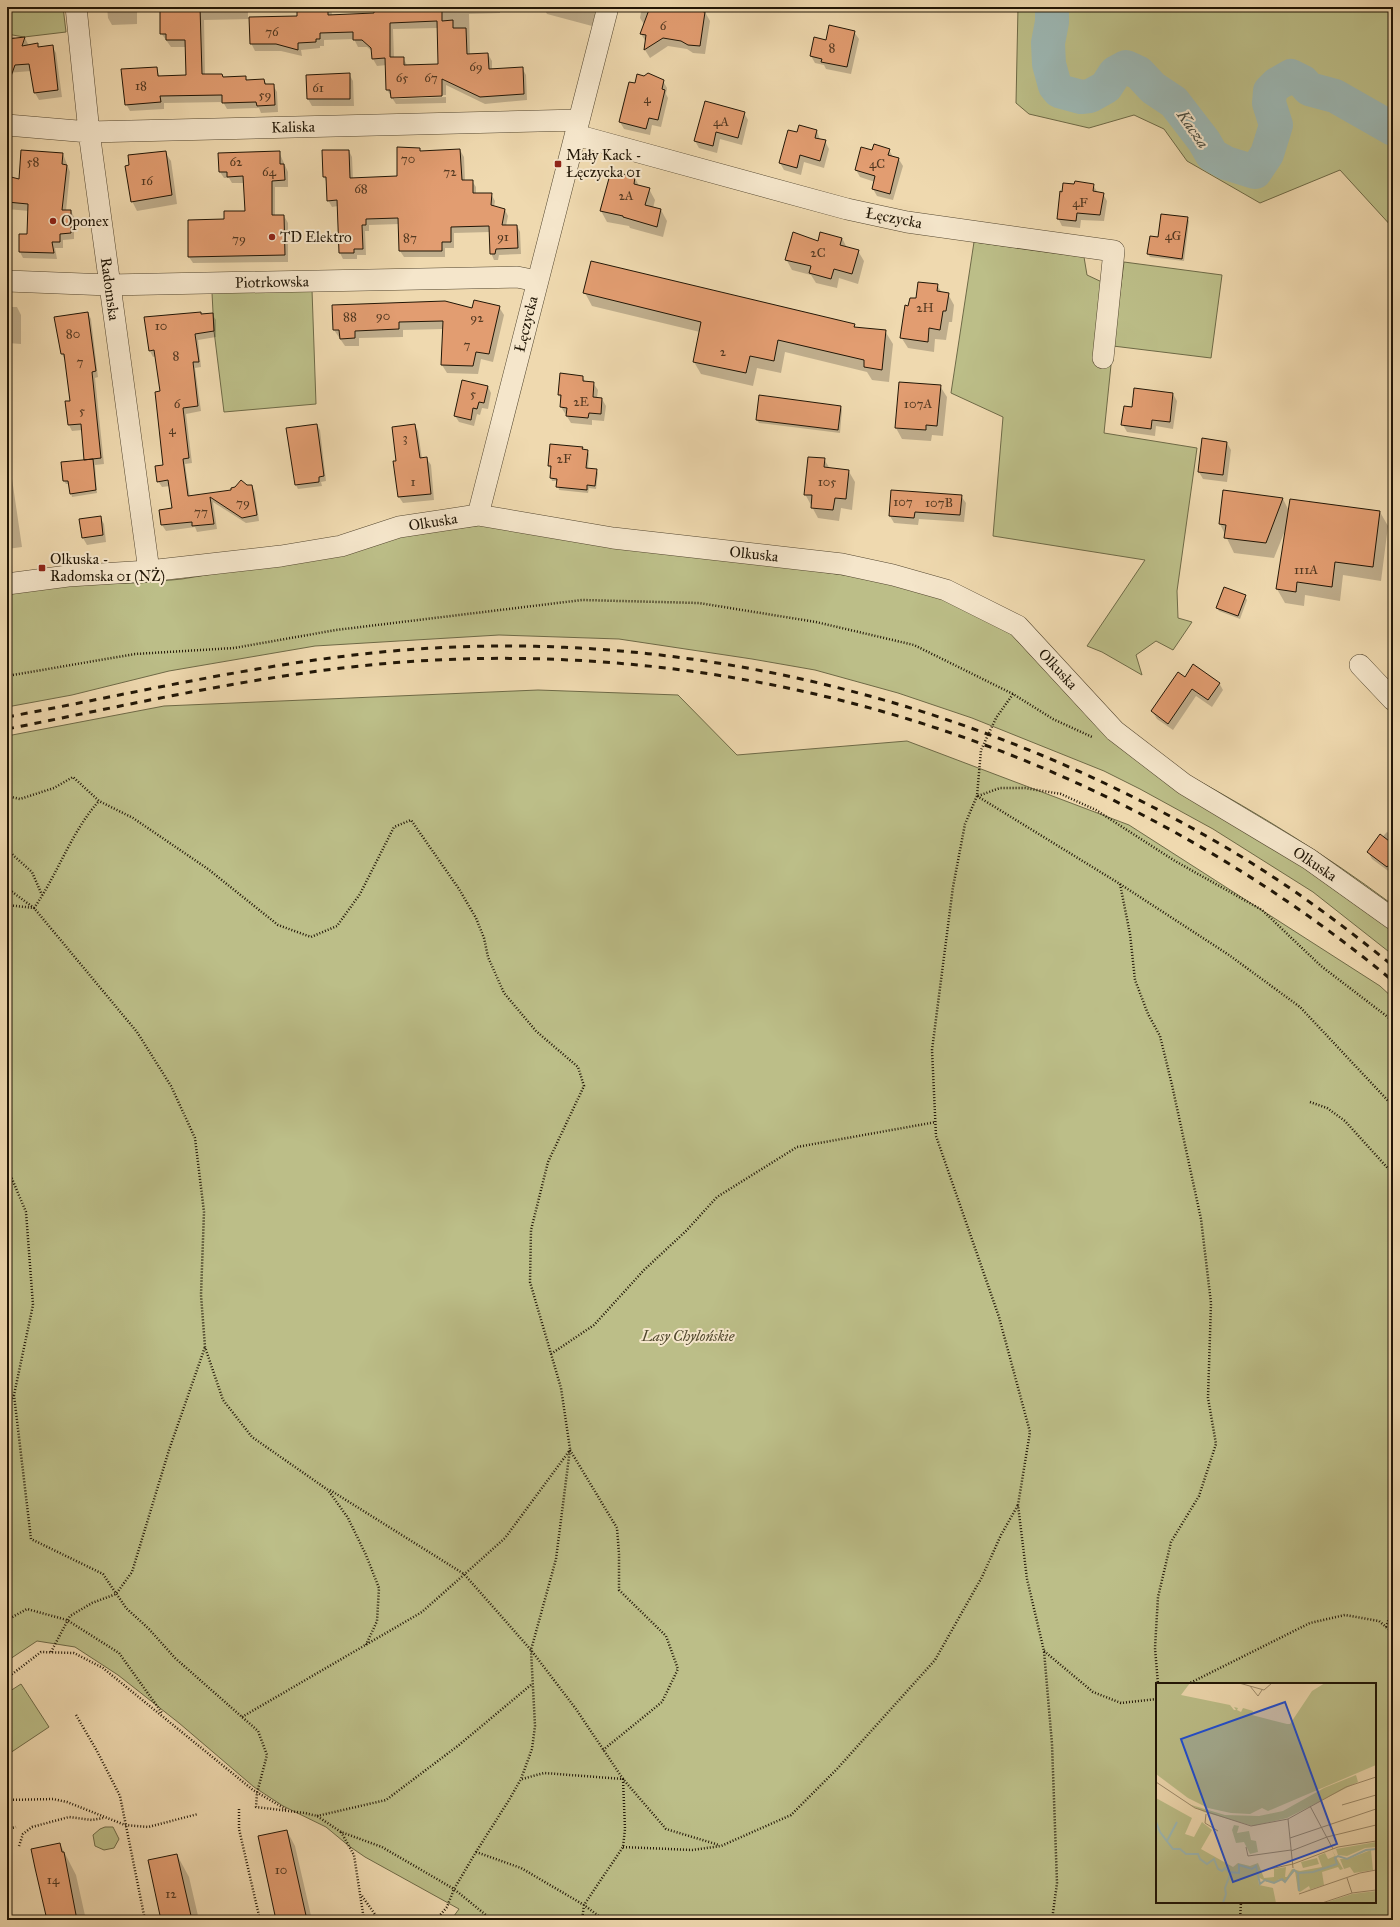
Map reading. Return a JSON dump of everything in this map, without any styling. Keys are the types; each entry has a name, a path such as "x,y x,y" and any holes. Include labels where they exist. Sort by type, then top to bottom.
{"street":[{"name":"Radomska","path":"76,7 89,132 149,571"},
{"name":"Łęczycka","path":"478,515 608,7"},
{"name":"Kaliska","path":"7,125 89,132 578,127"},
{"name":"Łęczycka","path":"578,127 840,206 907,222 1114,251 1103,358"},
{"name":"Piotrkowska","path":"7,281 110,285 517,277 537,281"},
{"name":"Olkuska","path":"7,584 68,576 149,571 281,556 342,546 399,527 478,515 613,538 842,564 893,575 946,590 1018,626 1115,731 1184,784 1310,859 1393,919"},
{"path":"1360,665 1393,700"}],"path":[{"path":"7,676 135,654 234,648 336,630 582,600 699,603 816,622 914,646 1012,694 1053,719 1093,737"},
{"path":"1012,694 996,718 981,750 977,796 965,824 953,887 932,1050 936,1136 999,1317 1030,1432 1018,1504 1027,1579 1044,1651 1052,1744 1057,1883 1052,1920"},
{"path":"7,796 20,799 54,788 73,777 99,801 133,818 208,869 278,925 311,937 336,926 360,894 394,827 411,820 459,889 476,918 484,938 488,957 504,993 536,1031 578,1067 584,1086 548,1162 531,1230 530,1282 561,1388 570,1449 556,1560 531,1650 535,1726 532,1749 521,1779 454,1889 447,1907 436,1920"},
{"path":"977,796 1000,788 1025,788 1061,794 1096,810 1175,861 1262,910 1321,966 1393,1021"},
{"path":"977,796 1120,884 1229,955 1300,1007 1393,1106"},
{"path":"34,908 82,822 99,801"},
{"path":"7,847 13,855 32,872 42,896"},
{"path":"1120,884 1130,934 1135,980 1148,1014 1160,1036 1174,1093 1201,1219 1211,1302 1208,1398 1216,1444 1199,1496 1171,1542 1158,1597 1155,1648 1158,1683"},
{"path":"7,888 34,908 137,1032 171,1086 196,1138 204,1212 201,1294 205,1347 223,1400 252,1437 328,1490 464,1574 531,1650 576,1709 622,1779 666,1829 721,1846"},
{"path":"7,905 34,908"},
{"path":"1310,1102 1327,1108 1345,1122 1393,1174"},
{"path":"551,1354 594,1324 644,1270 686,1231 717,1197 798,1147 936,1122"},
{"path":"7,1168 26,1212 33,1305 14,1395 7,1407"},
{"path":"52,1652 70,1616 92,1603 116,1594 132,1572 169,1450 205,1347"},
{"path":"14,1395 31,1539 103,1574 126,1608 149,1629 175,1658 258,1731 268,1755 257,1793 256,1807 305,1813 317,1816 341,1832 382,1847 454,1889 492,1920"},
{"path":"242,1717 422,1612 504,1538 570,1449"},
{"path":"570,1449 617,1528 620,1554 619,1590 666,1636 678,1669 662,1702 603,1750"},
{"path":"328,1490 348,1518 366,1555 379,1588 376,1621 366,1645"},
{"path":"623,1847 692,1850 721,1846 791,1815 836,1769 935,1660 979,1583 1001,1535 1018,1504"},
{"path":"1386,1627 1393,1607"},
{"path":"7,1620 27,1609 67,1620 119,1653 165,1717"},
{"path":"1190,1683 1310,1622 1345,1615 1378,1621 1393,1633"},
{"path":"1044,1651 1093,1692 1121,1703 1156,1699"},
{"path":"7,1678 41,1652 74,1653 103,1668 257,1793 289,1811"},
{"path":"317,1816 386,1800 459,1745 532,1684"},
{"path":"76,1715 97,1751 120,1796 145,1920"},
{"path":"521,1779 544,1773 622,1779"},
{"path":"582,1920 584,1904 623,1847 625,1829 622,1779"},
{"path":"7,1800 53,1799 79,1806 104,1818 125,1825 148,1827 198,1814"},
{"path":"239,1809 239,1829 260,1920"},
{"path":"20,1846 23,1834 32,1827 69,1817 92,1820 104,1818"},
{"path":"7,1829 16,1827"},
{"path":"341,1832 354,1855 364,1920"},
{"path":"476,1852 522,1868 584,1904 604,1920"},
{"path":"361,1896 379,1920"},
{"path":"1240,1920 1241,1903"}],"green space":[{"path":"7,7 63,7 66,32 24,37 7,34"},
{"path":"1018,7 1393,7 1393,228 1340,170 1260,203 1187,161 1164,129 1134,115 1089,128 1029,114 1016,103"},
{"path":"974,242 1084,257 1087,275 1104,283 1094,363 1111,365 1104,433 1197,448 1177,591 1178,618 1192,622 1173,650 1156,641 1136,655 1142,675 1102,652 1087,646 1145,560 993,536 1003,417 951,393"},
{"path":"1124,262 1222,275 1211,358 1113,346"},
{"path":"312,290 316,404 224,412 214,331 212,293"},
{"path":"489,524 920,586 1011,634 1098,728 1393,924 1393,955 1313,892 1213,829 1104,771 972,718 898,693 815,670 619,639 499,635 315,646 169,671 72,695 7,707 7,593 94,583 140,583 182,579 296,560 396,537"},
{"name":"Lasy Chylońskie","path":"538,690 678,695 737,755 907,741 1129,825 1380,986 1393,998 1393,1920 451,1920 459,1909 365,1857 326,1827 283,1806 254,1787 179,1723 118,1675 75,1647 37,1641 7,1661 7,736 164,706"},
{"path":"1190,776 1267,820 1317,851 1389,902 1393,906 1393,912"},
{"path":"21,1684 49,1727 7,1755 7,1693"},
{"path":"105,1827 113,1827 119,1839 114,1848 104,1850 95,1846 93,1835"}],"building":[{"path":"169,7 200,7 202,74 222,74 223,77 246,76 246,80 264,79 265,84 274,84 275,105 257,106 256,102 222,103 222,95 160,96 161,102 125,105 121,69 157,67 158,76 186,75 185,40 166,40 166,34 160,34 160,10 169,9"},
{"path":"297,7 328,7 328,15 374,13 374,7 442,7 442,21 453,20 453,28 466,28 467,54 488,53 489,69 523,67 524,94 480,97 442,79 442,96 391,98 390,90 386,90 385,58 372,59 371,48 362,40 353,40 353,32 320,33 320,39 316,39 316,42 298,43 298,50 276,44 250,44 249,17 297,16","holes":["437,21 438,64 404,65 404,57 390,57 390,23"]},
{"path":"650,7 679,7 705,12 700,46 688,45 681,41 663,38 644,50 646,35 640,34"},
{"path":"829,25 855,31 847,67 821,62 822,59 810,56 814,37 826,40"},
{"path":"25,37 22,46 38,43 38,47 53,45 58,90 34,93 29,64 15,65 9,82 7,82 7,39"},
{"path":"350,73 350,99 307,99 306,75"},
{"path":"648,73 664,80 662,89 665,90 658,120 649,118 646,129 619,122 629,82 635,83 637,74 644,76"},
{"path":"705,101 745,112 738,138 716,132 713,146 694,141"},
{"path":"799,125 817,130 815,138 826,140 820,161 800,155 797,168 779,163 788,130 797,132"},
{"path":"874,144 890,149 888,155 899,158 890,194 872,189 875,176 855,170 861,147 872,150"},
{"path":"397,147 420,148 420,151 460,149 462,180 473,180 473,193 492,193 491,205 505,209 502,225 517,225 518,248 496,249 495,254 490,254 489,226 451,227 451,242 442,242 442,251 399,251 398,218 366,219 366,225 362,225 363,249 354,249 354,253 339,253 337,200 327,201 326,177 323,177 322,150 349,150 350,178 397,176"},
{"path":"21,150 63,153 62,164 67,165 62,210 71,210 71,233 60,234 60,242 52,242 54,253 19,252 19,234 27,234 28,204 7,202 7,176 19,179"},
{"path":"166,151 172,195 131,202 125,166 129,165 128,155"},
{"path":"280,151 280,164 284,164 285,180 272,181 272,215 284,215 285,255 188,257 188,220 224,219 224,211 245,211 243,176 227,177 227,172 219,172 218,153"},
{"path":"611,171 635,177 634,184 650,188 645,205 661,209 657,227 623,216 600,211"},
{"path":"1075,181 1094,184 1093,191 1104,193 1100,215 1077,213 1076,221 1057,219 1060,191 1062,192 1063,183 1074,184"},
{"path":"1161,214 1188,217 1182,259 1147,254 1150,236 1158,237"},
{"path":"793,232 818,241 820,232 842,238 840,245 859,250 852,274 834,269 831,279 809,273 811,266 785,260"},
{"path":"591,261 855,324 854,327 886,330 882,370 864,367 864,360 778,340 774,361 750,356 746,373 693,362 701,322 583,293"},
{"path":"918,282 938,284 937,291 949,293 946,311 943,311 940,330 929,328 928,342 900,338 905,305 908,306 910,298 916,298"},
{"path":"474,300 500,306 489,354 476,352 473,366 441,365 443,321 399,322 399,329 355,331 355,338 340,339 339,330 333,330 332,305 445,301 472,308"},
{"path":"88,312 96,371 92,372 101,458 84,460 81,424 68,425 65,401 70,401 64,354 61,354 54,317"},
{"path":"201,312 201,314 213,313 214,331 195,334 199,362 193,362 198,406 183,408 189,458 183,459 188,496 231,490 231,488 235,487 241,480 247,485 252,485 257,515 242,518 210,497 214,524 192,526 192,522 161,525 159,510 172,508 168,480 157,482 155,466 163,465 155,392 160,391 154,350 149,351 144,317"},
{"path":"560,373 583,376 583,381 594,382 593,397 602,398 601,414 589,413 588,418 566,416 567,408 560,407 561,395 558,395"},
{"path":"462,380 488,386 484,403 479,402 477,409 473,408 471,420 454,416"},
{"path":"899,382 941,385 937,426 926,425 926,430 895,428"},
{"path":"1134,388 1173,393 1170,422 1152,420 1151,429 1121,425 1124,406 1132,407"},
{"path":"759,395 841,406 838,430 756,420"},
{"path":"317,424 324,476 319,477 319,482 295,485 286,428"},
{"path":"415,424 420,458 427,457 431,494 398,497 393,461 396,461 392,427"},
{"path":"1202,438 1227,442 1223,475 1198,472"},
{"path":"550,444 583,447 582,449 588,450 586,468 597,469 595,486 587,485 587,490 556,487 557,479 550,478 551,466 548,466"},
{"path":"808,457 825,458 824,467 849,470 846,499 835,498 833,510 811,508 812,495 804,495"},
{"path":"93,459 96,490 70,494 68,481 63,481 61,462"},
{"path":"891,490 962,495 960,515 915,512 914,518 889,516"},
{"path":"1223,490 1283,498 1266,543 1224,538 1226,525 1219,524"},
{"path":"1290,499 1380,511 1373,567 1335,562 1332,587 1297,582 1296,592 1276,589"},
{"path":"101,516 103,535 82,538 79,519"},
{"path":"1224,587 1246,595 1238,616 1216,608"},
{"path":"1193,664 1220,683 1208,700 1192,689 1168,724 1151,711 1178,672 1185,677"},
{"path":"1380,834 1393,844 1393,860 1387,867 1367,852"},
{"path":"287,1830 307,1920 276,1920 258,1836"},
{"path":"60,1843 62,1852 64,1852 77,1920 47,1920 35,1868 31,1849"},
{"path":"177,1854 192,1920 161,1920 148,1860"}],"waterway":[{"name":"Kacza","path":"1052,7 1052,22 1048,43 1049,64 1055,86 1059,91 1081,97 1090,96 1106,87 1115,73 1126,67 1139,73 1153,88 1174,102 1204,141 1212,155 1226,163 1255,172 1267,154 1276,125 1269,103 1270,91 1277,84 1291,76 1303,82 1309,89 1335,96 1393,129"},
{"path":"1381,122 1393,111"}],"railway":[{"path":"7,717 247,671 343,656 392,651 497,646 602,649 706,661 809,681 910,708 1010,742 1106,784 1199,832 1250,862 1299,894 1347,929 1393,966"},
{"path":"7,729 220,687 328,670 382,664 436,660 566,660 695,672 822,696 945,731 1064,777 1179,835 1289,903 1393,981"}],"place":[{"name":"Mały Kack - Łęczycka 01","path":"558,164"},
{"name":"Oponex","path":"53,221"},
{"name":"TD Elektro","path":"272,237"},
{"name":"Olkuska - Radomska 01 (NŻ)","path":"42,568"}]}
